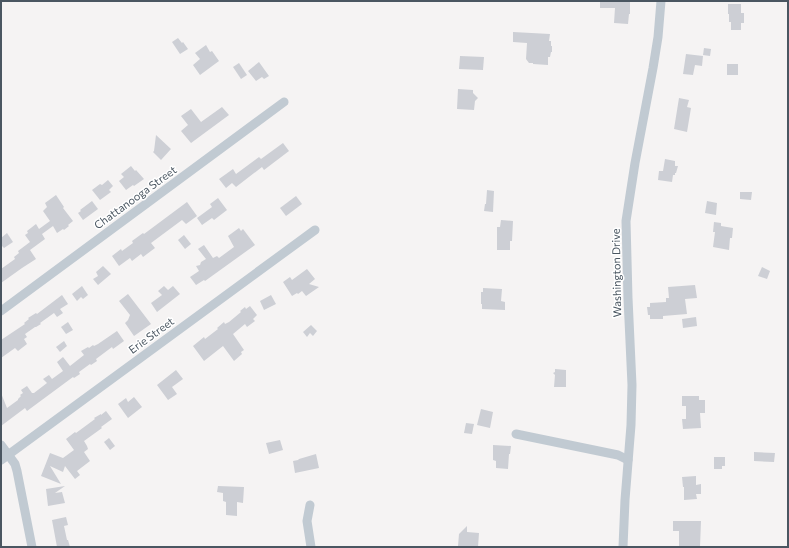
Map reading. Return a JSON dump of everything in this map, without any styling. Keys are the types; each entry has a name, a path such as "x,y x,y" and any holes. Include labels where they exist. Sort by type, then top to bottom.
{"street":[{"name":"Washington Drive","path":"624,547 624,500 631,425 632,385 626,221 635,163 654,68 661,1"},
{"name":"Chattanooga Street","path":"1,311 284,102"},
{"name":"Erie Street","path":"5,457 315,230"},
{"path":"516,434 618,455 628,460"},
{"path":"1,445 5,457 15,464 32,547"},
{"path":"310,506 307,521 311,547"}],"building":[{"path":"600,1 630,1 628,24 614,23 615,8 600,8"},
{"path":"728,4 741,4 741,13 744,13 744,23 741,23 741,30 731,30"},
{"path":"513,32 550,34 549,41 551,41 552,52 550,57 548,57 548,65 529,63 526,59 527,43 513,42"},
{"path":"178,38 188,49 180,54 172,42"},
{"path":"206,45 210,52 212,51 219,61 200,75 193,65 200,59 195,53"},
{"path":"704,48 711,49 710,56 703,55"},
{"path":"686,54 703,56 702,66 695,65 693,75 683,74"},
{"path":"460,56 484,57 483,70 459,69"},
{"path":"259,62 269,76 264,79 262,77 256,81 248,71"},
{"path":"239,63 247,75 241,79 233,67"},
{"path":"727,64 738,64 738,75 727,75"},
{"path":"458,89 473,90 473,93 478,98 475,101 474,110 457,109"},
{"path":"679,98 689,100 687,107 691,108 687,132 674,129"},
{"path":"222,107 229,115 191,143 181,131 188,125 181,116 191,109 201,122"},
{"path":"156,135 171,149 161,160 153,152"},
{"path":"283,143 289,151 264,170 262,167 236,187 232,183 226,188 219,179 233,169 236,174 259,157 261,159"},
{"path":"665,159 675,161 675,166 678,166 675,175 673,175 672,182 658,180 659,171 663,171"},
{"path":"131,166 144,179 126,190 119,181 124,177 121,174"},
{"path":"108,180 113,186 109,190 111,192 100,200 92,190"},
{"path":"487,190 494,191 493,212 484,211"},
{"path":"740,192 752,192 751,200 740,199"},
{"path":"56,195 64,207 63,208 73,221 64,230 63,229 57,233 53,226 42,234 45,239 30,250 36,259 1,283 1,269 15,259 14,257 19,253 18,251 30,242 25,235 28,233 27,231 36,224 39,229 50,221 43,211 47,207 45,203"},
{"path":"296,196 302,204 286,216 280,208"},
{"path":"218,198 227,210 214,220 212,218 202,225 197,218 212,207 210,204"},
{"path":"92,201 98,209 83,220 78,213"},
{"path":"707,201 717,203 716,215 705,213"},
{"path":"187,202 197,216 186,224 182,220 151,243 155,248 143,257 141,254 132,261 130,258 119,266 112,256 121,249 122,251 133,243 132,241 143,233 144,234"},
{"path":"501,220 513,221 510,250 497,250 497,227 500,227"},
{"path":"714,222 721,223 721,226 733,228 729,250 713,247 715,232 713,232"},
{"path":"239,228 241,231 243,229 255,245 205,281 204,280 196,285 190,277 199,271 196,266 200,265 201,262 206,259 198,249 204,245 213,258 217,256 219,258 234,247 228,236"},
{"path":"7,233 13,242 4,248 1,245 1,238"},
{"path":"184,235 191,244 185,249 178,240"},
{"path":"103,266 111,274 98,285 93,279 98,276 96,272"},
{"path":"762,267 770,271 767,279 758,276"},
{"path":"307,269 315,279 309,284 319,287 306,296 302,291 292,296 283,282 290,277 292,280"},
{"path":"695,285 697,298 685,299 687,314 663,316 663,319 650,319 647,307 650,307 650,303 666,302 666,298 669,298 668,287"},
{"path":"82,286 88,295 83,299 81,297 77,301 72,294"},
{"path":"164,286 168,290 173,286 180,294 157,312 151,303 162,295 158,291"},
{"path":"483,288 502,289 501,301 505,302 505,310 482,309 481,292 483,292"},
{"path":"128,294 151,324 134,336 125,323 130,315 119,301"},
{"path":"62,295 68,304 60,309 63,313 57,317 54,313 40,323 41,324 25,334 27,337 24,339 27,344 18,351 15,348 1,358 1,340 25,324 24,323 29,319 28,318 36,313 37,314"},
{"path":"271,295 276,304 264,310 260,301"},
{"path":"250,306 257,315 253,319 255,321 247,327 245,324 233,334 244,350 241,352 242,354 234,361 223,346 204,361 193,346 204,337 205,339 218,329 217,328 224,322 225,324 229,322 245,307 246,309"},
{"path":"696,317 697,326 683,328 682,319"},
{"path":"68,322 73,330 66,334 61,327"},
{"path":"311,325 317,331 313,336 310,333 307,337 303,332"},
{"path":"117,331 124,341 113,349 112,347 96,359 97,361 79,372 80,374 74,378 73,377 27,411 25,408 1,426 1,393 7,408 18,400 21,396 20,395 23,393 21,390 27,386 32,393 34,393 47,383 43,379 49,375 52,379 63,371 57,362 63,357 70,366 84,355 81,351 98,344"},
{"path":"64,341 67,346 60,352 56,347"},
{"path":"555,369 566,370 566,387 554,387 555,375 553,373 555,372"},
{"path":"176,370 183,379 172,387 177,394 168,400 157,385"},
{"path":"682,396 699,396 699,400 705,400 705,413 700,413 701,428 683,429 682,419 686,419 686,406 682,406"},
{"path":"134,397 142,407 128,418 118,404 126,398 128,402"},
{"path":"481,409 493,412 490,428 477,425"},
{"path":"106,411 112,419 84,441 88,449 84,452 90,461 77,471 80,475 75,479 65,466 63,472 50,466 61,484 41,476 50,453 63,458 74,450 66,439"},
{"path":"466,423 474,424 472,434 464,433"},
{"path":"109,438 115,446 110,450 104,442"},
{"path":"280,440 283,450 269,454 266,443"},
{"path":"493,445 511,446 508,469 496,468 496,461 493,460"},
{"path":"754,452 775,453 774,462 754,461"},
{"path":"316,454 319,468 295,473 293,461"},
{"path":"714,457 725,457 725,466 722,466 722,469 714,469"},
{"path":"696,476 696,485 701,484 701,494 696,494 697,499 684,500 682,477"},
{"path":"65,486 55,493 62,492 65,503 48,506 46,489"},
{"path":"218,486 244,487 243,503 237,502 237,516 226,515 226,502 223,501 223,493 217,492"},
{"path":"66,517 68,525 64,526 70,547 57,547 52,520"},
{"path":"673,521 701,521 700,547 679,547 679,531 673,531"},
{"path":"467,526 467,532 479,533 478,547 458,546 459,534"}]}
